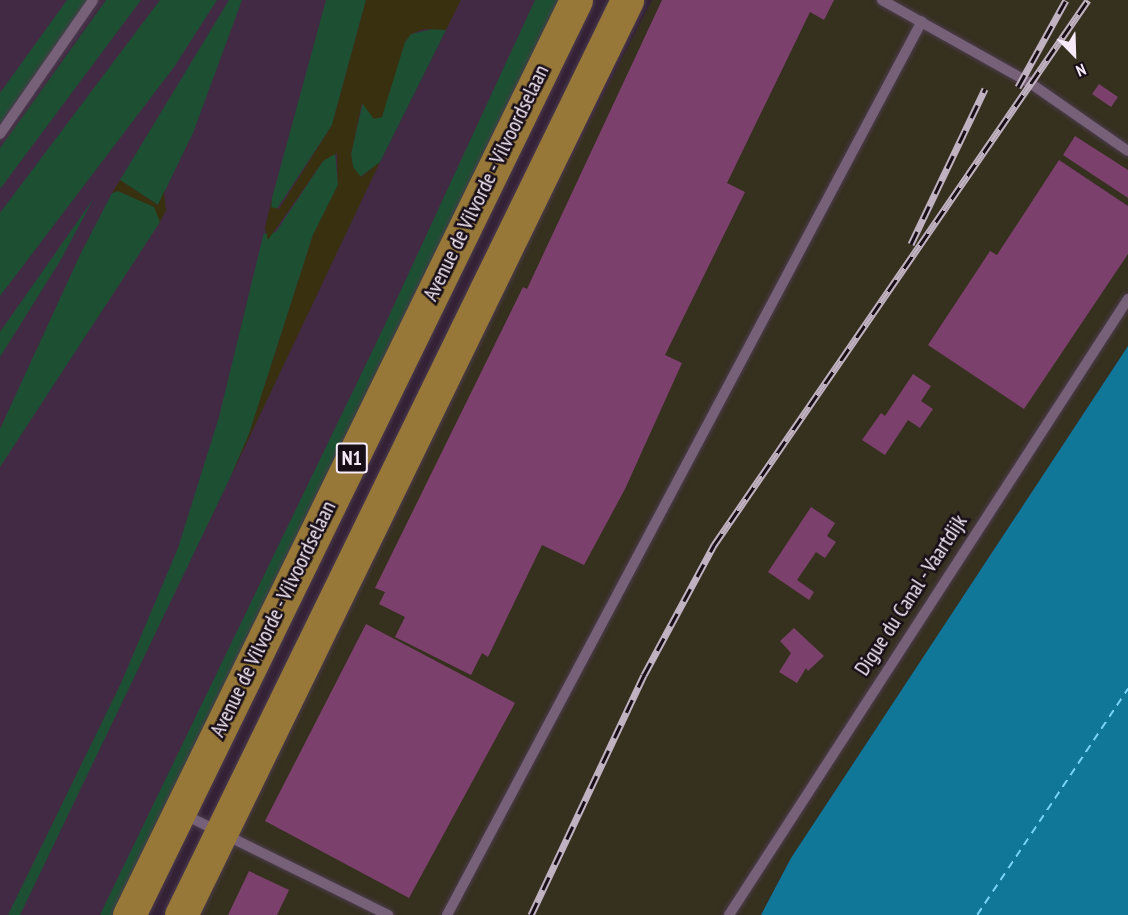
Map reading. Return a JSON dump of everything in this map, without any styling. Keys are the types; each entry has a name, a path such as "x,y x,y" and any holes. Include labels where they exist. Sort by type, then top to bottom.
{"main road":[{"name":"Avenue de Vilvorde - Vilvoordselaan","path":"129,915 576,0"},
{"name":"N1","path":"181,915 627,0"}],"lane":[{"path":"0,134 93,0"},
{"path":"882,0 1030,83 1128,151"},
{"path":"447,915 922,21"},
{"name":"Digue du Canal - Vaartdijk","path":"729,915 1128,299"},
{"path":"179,812 388,915"}],"shaded area":[{"path":"0,0 561,0 116,915 0,915"},
{"path":"652,0 1128,0 1128,346 791,858 761,915 196,915 359,569"}],"green space":[{"path":"67,0 88,0 0,124 0,93"},
{"path":"106,0 141,0 0,189 0,148"},
{"path":"160,0 217,0 174,67 0,296 0,213"},
{"path":"229,0 242,0 193,133 158,205 120,180"},
{"path":"326,0 366,0 332,125 276,210 271,207 272,198"},
{"path":"535,0 561,0 116,915 100,915 382,331"},
{"path":"437,28 446,30 380,162 360,177 353,167 351,154 363,102 374,119 405,42 411,34"},
{"path":"335,152 338,185 313,235 249,434 20,915 8,915 122,681 178,548 219,417 265,228 264,234 276,232 323,161"},
{"path":"118,191 155,207 160,222 0,467 0,429 80,255 112,193"},
{"path":"94,198 60,261 0,357 0,332"}],"sand":[{"path":"366,0 461,0 446,30 424,29 411,34 405,42 382,117 374,119 362,103 351,154 353,167 361,177 380,162 230,478 249,434 313,235 338,185 337,153 323,161 268,240 265,228 272,198 271,207 279,209 332,125"},
{"path":"120,180 158,205 164,192 166,210 160,222 154,207 118,191 112,193"}],"water":[{"path":"1128,346 1128,915 761,915 791,858"}],"building":[{"path":"662,0 834,0 824,20 810,12 727,183 745,192 665,355 682,363 625,489 584,565 542,545 488,657 482,653 471,675 395,637 405,617 379,604 385,592 375,588 523,287 527,289"},
{"path":"1099,84 1118,97 1111,107 1092,94"},
{"path":"1075,136 1128,170 1128,198 1063,155"},
{"path":"1059,160 1128,206 1128,254 1024,409 928,345 990,251 997,255"},
{"path":"913,374 931,386 921,401 933,409 920,428 908,420 885,455 862,440 881,413 885,416"},
{"path":"811,507 835,523 827,536 836,542 825,558 816,552 797,580 814,592 809,600 768,572"},
{"path":"366,624 515,703 409,898 265,821"},
{"path":"794,628 824,656 808,671 806,668 797,683 779,672 791,653 780,641"},
{"path":"249,871 289,890 277,915 228,915"}],"ferry route":[{"path":"977,915 1128,689"}],"railway":[{"path":"1018,87 1066,0"},
{"path":"531,915 644,675 714,545 1088,0"},
{"path":"911,244 985,89"}]}
